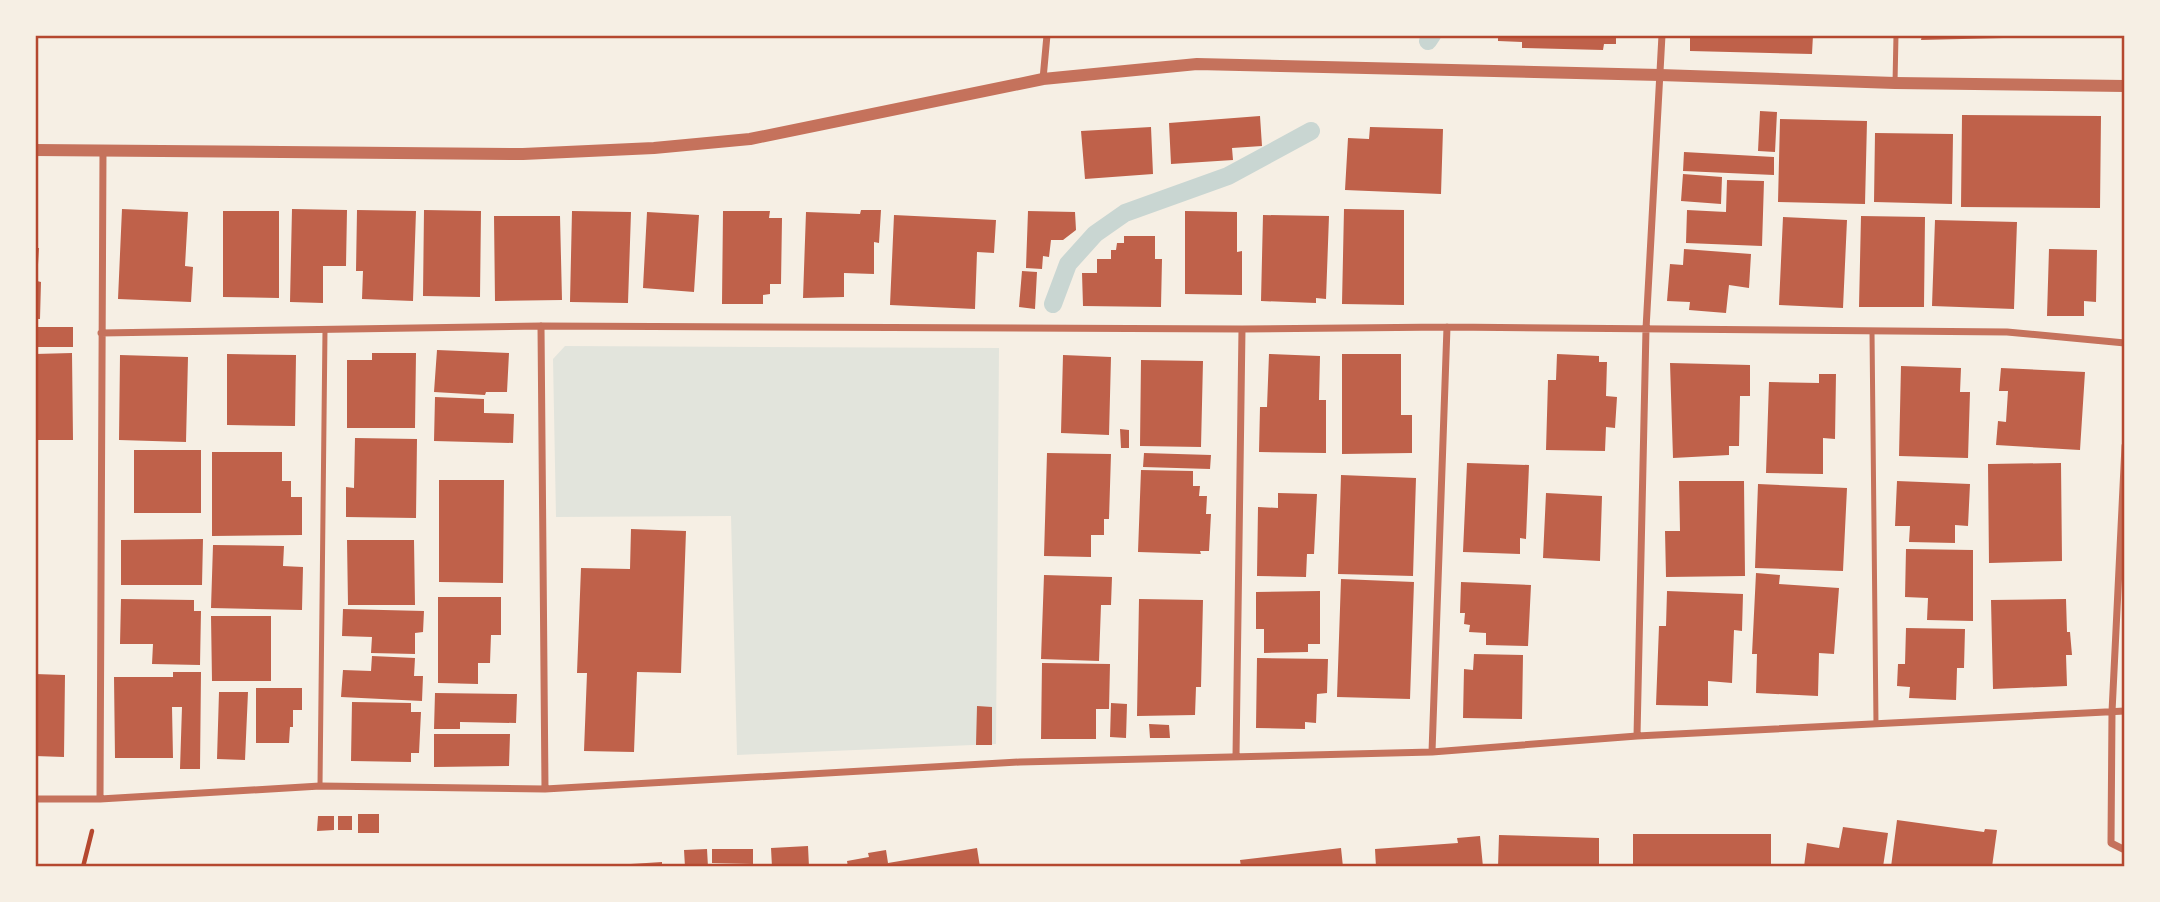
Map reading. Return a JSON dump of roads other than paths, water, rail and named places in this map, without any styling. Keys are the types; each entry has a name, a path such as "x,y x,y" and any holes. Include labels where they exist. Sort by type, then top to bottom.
{"street":[{"path":"1043,79 1047,35"},
{"path":"1637,736 1646,329 1662,35"},
{"path":"35,150 523,154 654,148 750,139 1043,79 1197,64 1895,83 2125,86"},
{"path":"100,799 103,150"},
{"path":"101,333 541,326 1241,329 1447,327 2007,332 2125,343"},
{"path":"541,326 545,789"},
{"path":"1432,752 1447,327"},
{"path":"1236,757 1241,329"},
{"path":"2125,446 2112,712 2111,843 2125,850"},
{"path":"35,799 100,799 320,786 545,789 1020,762 1432,752 1637,736 2125,711"}],"lane":[{"path":"1895,83 1896,35"},
{"path":"320,786 325,330"},
{"path":"1872,331 1876,724"}],"waterway":[{"path":"1428,41 1432,35"},
{"path":"1053,304 1068,264 1095,234 1125,213 1228,176 1311,131"}]}
